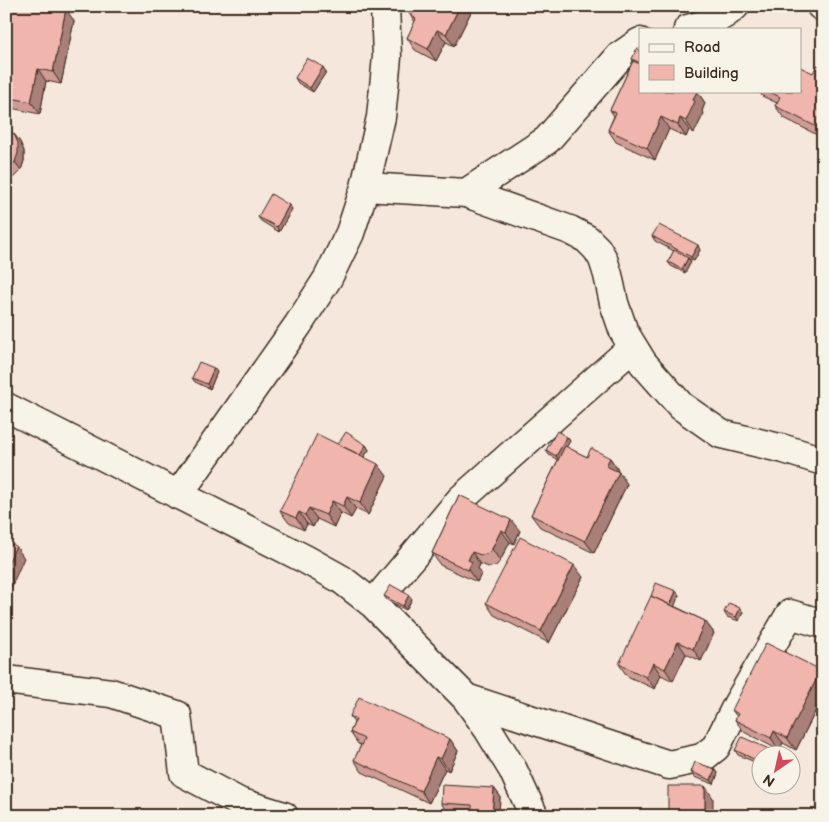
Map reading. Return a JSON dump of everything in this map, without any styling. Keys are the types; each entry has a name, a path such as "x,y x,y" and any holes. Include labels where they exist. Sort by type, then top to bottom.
{"street":[{"path":"178,495 298,324 328,278 350,233 365,187 381,117 387,58 385,6"},
{"path":"692,28 710,23 727,14 736,6"},
{"path":"466,194 547,140 620,56 639,43"},
{"path":"365,187 466,194 570,230 587,239 597,249 603,259 614,303 624,332 643,363 681,406 708,427 721,434 784,449 823,461"},
{"path":"373,604 461,499 633,347"},
{"path":"6,407 305,559 340,579 373,604 466,698 513,770 534,816"},
{"path":"466,698 669,765 686,762 702,758 716,747 738,703 790,614 823,624"},
{"path":"6,680 111,693 177,715 184,773 239,802 284,816"}],"building":[{"path":"9,6 53,6 66,9 53,72 38,69 31,102 6,97 6,17"},
{"path":"404,6 460,6 446,34 437,30 428,49 407,38 416,19 412,16 413,13"},
{"path":"637,48 639,49 639,62 632,59"},
{"path":"307,58 323,67 310,88 295,78"},
{"path":"633,61 639,64 639,92 697,92 693,100 695,101 686,121 680,118 678,125 661,117 647,148 608,130 616,113 610,110"},
{"path":"817,65 823,67 823,121 819,128 775,106 780,97 770,92 802,92 802,68 813,73"},
{"path":"6,127 14,134 18,143 18,153 15,162 6,170"},
{"path":"271,194 289,205 277,227 258,217"},
{"path":"659,225 698,245 691,257 652,236"},
{"path":"674,250 688,258 682,269 668,262"},
{"path":"199,362 214,368 207,384 192,378"},
{"path":"557,431 567,437 556,456 546,450"},
{"path":"346,432 366,445 360,455 338,444"},
{"path":"317,434 378,464 360,503 347,497 343,506 332,501 326,515 309,508 305,515 299,512 296,518 280,511"},
{"path":"565,446 587,457 591,448 610,458 606,466 619,472 585,541 531,515"},
{"path":"459,495 511,520 506,532 501,530 492,549 487,554 481,555 472,552 468,560 472,562 468,570 432,553"},
{"path":"520,537 574,565 541,631 486,603"},
{"path":"6,542 16,546 6,567"},
{"path":"656,583 676,591 670,605 651,596"},
{"path":"391,585 409,595 403,606 384,596"},
{"path":"651,596 705,621 693,649 678,642 665,669 653,663 646,677 619,664"},
{"path":"729,603 740,608 736,617 724,612"},
{"path":"766,643 821,670 787,738 774,731 771,738 735,720 738,714 732,710"},
{"path":"359,697 450,739 441,759 436,757 421,791 354,760 364,739 350,732 356,719 350,716"},
{"path":"742,737 758,744 752,744 752,758 735,750"},
{"path":"695,762 715,769 711,780 691,772"},
{"path":"442,785 494,788 492,816 472,816 472,805 441,803"},
{"path":"668,786 705,786 705,816 668,816"}]}
